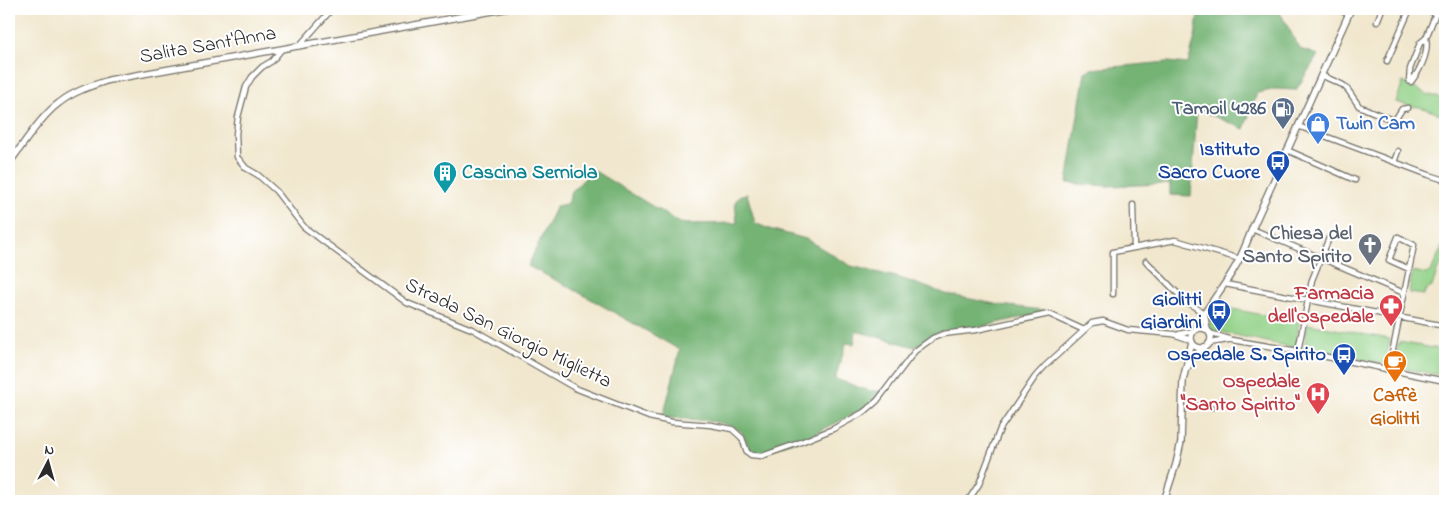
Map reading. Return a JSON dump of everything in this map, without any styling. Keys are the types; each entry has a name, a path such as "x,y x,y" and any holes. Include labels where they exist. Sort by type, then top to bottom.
{"street":[{"path":"299,46 332,9"},
{"name":"Salita Sant'Anna","path":"9,163 51,109 86,87 109,80 504,9"},
{"path":"1164,501 1174,472 1181,442 1184,372 1191,341 1204,313 1225,284 1240,258 1350,11 1337,9"},
{"path":"1377,22 1382,9"},
{"path":"1387,61 1410,9"},
{"path":"1425,9 1445,17"},
{"path":"1426,38 1428,46 1419,72 1411,82 1409,81 1410,69 1420,43 1426,38 1436,13"},
{"name":"Strada San Giorgio Miglietta","path":"281,50 257,72 246,87 238,117 236,157 246,168 258,175 276,191 304,227 407,304 474,330 575,388 649,417 672,422 711,425 732,429 742,438 747,452 751,455 762,456 796,444 833,429 864,412 877,401 916,351 933,338 943,334 976,330 1049,314 1084,330"},
{"path":"1321,75 1343,85 1359,106 1392,120 1395,120 1402,109 1408,108"},
{"path":"1298,126 1445,180"},
{"path":"1287,150 1355,180"},
{"path":"1394,162 1398,151"},
{"path":"1133,205 1134,248"},
{"path":"1252,229 1404,293"},
{"path":"1389,369 1414,245 1398,237 1389,260 1409,269"},
{"path":"1298,351 1312,280 1329,238"},
{"path":"1113,294 1113,252 1175,240 1240,258"},
{"path":"1146,261 1184,300 1204,313 1211,340 1193,358 1184,372"},
{"path":"1225,284 1445,326"},
{"path":"968,501 979,484 1000,429 1013,409 1045,366 1092,323 1103,321 1128,330 1173,334 1203,328 1232,340 1298,351 1445,381"},
{"path":"1173,334 1191,341 1196,347 1204,348"},
{"path":"1209,343 1232,340"},
{"path":"1192,403 1212,408"}],"green space":[{"path":"1199,9 1278,9 1300,49 1318,55 1296,90 1276,89 1257,93 1244,129 1197,109 1191,196 1170,195 1170,184 1107,186 1067,183 1085,72 1091,69 1168,62 1188,64 1195,37"},
{"path":"1403,82 1426,94 1445,99 1445,116 1420,107 1396,102"},
{"path":"593,170 680,223 737,223 735,202 741,195 747,194 755,223 769,229 806,239 851,266 900,278 946,294 1000,305 1051,311 975,328 943,331 932,335 915,347 856,331 854,344 846,343 835,379 870,391 882,391 862,410 808,437 761,453 751,452 742,433 733,427 702,420 661,417 664,413 680,350 573,289 528,266 556,206 566,204 570,198 570,193"},
{"path":"1445,240 1445,260 1437,271 1432,287 1425,291 1424,295 1409,293 1413,271 1426,274 1431,271"},
{"path":"1217,306 1299,322 1295,348 1212,330 1209,324 1210,310"},
{"path":"1308,324 1390,339 1385,364 1304,349"},
{"path":"1399,342 1445,350 1445,376 1401,368 1402,360 1396,359"}],"place":[{"name":"Tamoil 4286","path":"1283,130"},
{"name":"Twin Cam","path":"1318,145"},
{"name":"Istituto Sacro Cuore","path":"1278,183"},
{"name":"Cascina Serniola","path":"445,194"},
{"name":"Chiesa del Santo Spirito","path":"1370,266"},
{"name":"Farmacia dell'Ospedale","path":"1391,327"},
{"name":"Giolitti Giardini","path":"1219,332"},
{"name":"Ospedale S. Spirito","path":"1344,376"},
{"name":"Caffè Giolitti","path":"1395,383"},
{"name":"Ospedale \"Santo Spirito\"","path":"1318,415"}]}
